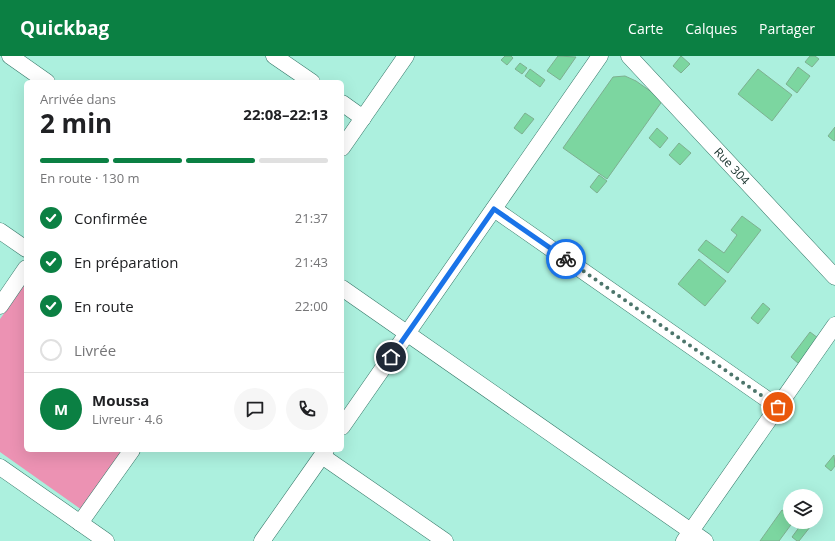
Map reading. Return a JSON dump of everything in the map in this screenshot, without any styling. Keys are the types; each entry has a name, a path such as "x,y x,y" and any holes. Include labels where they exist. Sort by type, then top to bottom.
{"street":[{"path":"10,56 44,80"},
{"path":"274,56 309,80"},
{"path":"344,145 406,56"},
{"path":"344,424 600,56"},
{"name":"Rue 304","path":"629,56 835,277"},
{"path":"344,104 363,118"},
{"path":"494,209 778,407"},
{"path":"0,231 24,249"},
{"path":"0,306 24,271"},
{"path":"344,289 687,536 705,541"},
{"path":"687,536 835,325"},
{"path":"80,523 131,452"},
{"path":"262,541 324,453 445,541"},
{"path":"0,467 106,541"}],"shaded area":[{"path":"24,285 24,452 124,452 82,510 0,452 0,319"}],"building":[{"path":"505,56 511,56 513,58 507,65 501,60"},
{"path":"558,56 576,57 560,80 547,71"},
{"path":"681,56 690,64 681,73 673,66"},
{"path":"810,56 815,56 819,59 812,67 805,62"},
{"path":"520,63 527,68 522,74 515,69"},
{"path":"798,67 810,76 797,93 786,84"},
{"path":"530,69 545,80 540,87 525,76"},
{"path":"758,69 792,95 772,121 738,94"},
{"path":"625,76 636,81 663,100 607,179 563,148 613,77"},
{"path":"525,113 534,119 522,134 514,128"},
{"path":"835,127 835,140 834,141 828,136"},
{"path":"657,128 668,138 660,148 649,138"},
{"path":"679,143 691,153 680,165 669,155"},
{"path":"599,175 607,181 597,193 590,187"},
{"path":"742,216 761,230 728,273 698,250 706,240 724,253 737,235 731,230"},
{"path":"699,259 726,281 705,306 678,284"},
{"path":"763,303 770,309 758,324 751,318"},
{"path":"810,332 818,338 799,364 791,357"},
{"path":"834,455 835,466 831,471 825,466"},
{"path":"783,511 783,529 788,529 779,541 760,541"},
{"path":"798,529 808,529 799,541 792,537"}],"way so far":[{"path":"566,259 778,407"}],"route":[{"path":"391,357 494,209 566,259"}]}
